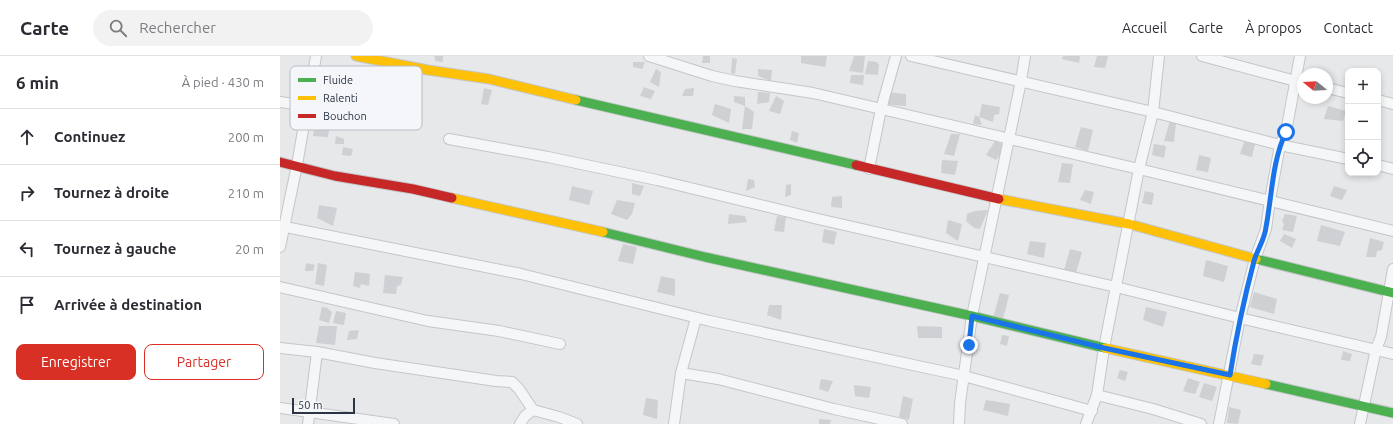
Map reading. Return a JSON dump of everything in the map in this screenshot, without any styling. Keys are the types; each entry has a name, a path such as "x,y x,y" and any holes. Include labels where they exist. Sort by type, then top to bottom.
{"street":[{"path":"314,66 316,56"},
{"path":"356,56 407,66"},
{"path":"649,56 712,76 813,93 1270,200 1393,231"},
{"path":"869,169 881,109 896,56"},
{"path":"911,56 1153,112 1345,159"},
{"path":"959,424 960,403 972,316 1025,56"},
{"path":"1086,424 1097,395 1104,348 1139,169 1153,112 1158,56"},
{"path":"1202,56 1297,81"},
{"path":"1300,56 1300,68"},
{"path":"422,69 489,79 645,117 996,198 1129,224 1255,259 1391,292"},
{"path":"1333,89 1345,92"},
{"path":"1219,424 1230,375 1240,318 1255,259 1266,229 1280,144 1286,132 1297,90"},
{"path":"1381,101 1393,104"},
{"path":"280,102 290,103"},
{"path":"280,247 282,226 297,165 303,130"},
{"path":"449,139 548,156 657,180 818,219 1116,287 1393,354"},
{"path":"280,162 297,165 342,178 439,193 455,199 553,220 705,257 972,316 1104,348 1230,375 1393,413"},
{"path":"1381,166 1393,169"},
{"path":"282,226 521,274 696,318 964,376 1092,411"},
{"path":"1360,424 1376,349 1382,336 1391,292 1393,269"},
{"path":"280,287 428,321 499,331 560,344"},
{"path":"674,424 681,373 696,318"},
{"path":"280,348 317,352 375,363 496,381 512,382 520,388 533,410 559,417 577,424"},
{"path":"308,424 317,352"},
{"path":"681,373 718,379 834,409 902,424"},
{"path":"1097,395 1153,409 1201,424"},
{"path":"280,408 394,424"},
{"path":"520,424 525,416 533,410"}],"building":[{"path":"433,56 443,56 443,62 435,61 435,57"},
{"path":"703,56 710,56 710,63 702,63"},
{"path":"801,56 827,56 825,67 801,63"},
{"path":"854,56 865,56 863,73 849,71"},
{"path":"1063,56 1080,56 1079,63 1062,59"},
{"path":"1097,56 1108,56 1105,68 1094,67"},
{"path":"732,58 737,59 735,74 731,73"},
{"path":"868,61 877,62 879,65 878,75 865,74"},
{"path":"633,62 645,62 642,69 633,67"},
{"path":"656,69 661,72 659,87 650,82"},
{"path":"758,69 772,70 771,81 758,76"},
{"path":"851,75 864,75 863,85 850,83"},
{"path":"644,87 655,91 651,99 640,96"},
{"path":"484,88 492,90 488,105 481,104"},
{"path":"694,88 693,96 682,96 685,89"},
{"path":"758,92 770,93 769,102 757,104"},
{"path":"886,92 906,94 906,106 882,104"},
{"path":"734,96 745,97 745,106 734,102"},
{"path":"776,96 784,101 780,114 769,111"},
{"path":"715,104 731,109 729,123 712,115"},
{"path":"982,104 1000,107 999,114 994,115 993,122 979,117"},
{"path":"745,106 754,112 752,129 742,129"},
{"path":"1328,106 1345,111 1343,121 1324,119"},
{"path":"975,115 979,117 982,125 973,124"},
{"path":"1170,121 1176,123 1174,142 1164,141"},
{"path":"1081,127 1093,130 1088,151 1075,147"},
{"path":"314,130 329,130 328,137 313,136"},
{"path":"792,131 799,133 797,143 790,140"},
{"path":"951,134 960,134 954,156 944,154"},
{"path":"336,136 344,139 344,144 335,144"},
{"path":"995,141 1007,146 996,160 986,155"},
{"path":"1244,142 1255,144 1252,157 1240,154"},
{"path":"1154,144 1166,146 1164,158 1152,155"},
{"path":"343,147 353,149 351,156 342,155"},
{"path":"1199,155 1211,158 1208,172 1196,170"},
{"path":"942,160 958,161 955,175 941,173"},
{"path":"1062,163 1073,164 1070,183 1058,182"},
{"path":"748,179 754,180 755,187 746,191"},
{"path":"632,183 644,186 640,196 632,194"},
{"path":"791,184 791,195 785,197 786,185"},
{"path":"572,186 593,191 589,205 569,200"},
{"path":"1334,186 1347,190 1342,200 1330,196"},
{"path":"1085,190 1094,192 1091,204 1080,200"},
{"path":"1145,191 1154,193 1152,205 1142,203"},
{"path":"842,196 842,208 831,207 832,197"},
{"path":"617,200 635,203 632,214 627,220 611,214"},
{"path":"319,205 337,208 333,226 317,218"},
{"path":"988,210 980,229 974,228 966,221 967,214 975,211"},
{"path":"729,214 745,216 747,222 728,224"},
{"path":"1285,214 1297,216 1293,232 1282,230 1284,224 1282,221"},
{"path":"777,216 786,217 784,232 774,231"},
{"path":"948,220 962,224 958,241 946,233"},
{"path":"1321,225 1345,232 1340,246 1317,241"},
{"path":"824,229 837,232 834,245 822,242"},
{"path":"1284,234 1296,239 1292,248 1280,241"},
{"path":"1370,238 1384,242 1382,250 1377,251 1376,257 1366,257"},
{"path":"1030,241 1046,243 1044,258 1027,254"},
{"path":"623,244 637,247 633,264 618,261"},
{"path":"1070,249 1082,252 1076,273 1064,270"},
{"path":"1206,260 1228,266 1224,282 1203,276"},
{"path":"306,263 315,265 313,271 305,271"},
{"path":"318,263 327,265 324,286 315,284"},
{"path":"355,272 370,274 369,286 361,284 360,288 353,286"},
{"path":"385,275 403,277 401,285 397,286 396,294 383,293"},
{"path":"661,276 675,279 675,296 657,292"},
{"path":"1254,292 1277,299 1274,314 1250,307"},
{"path":"1000,293 1009,295 1006,308 1003,318 993,318"},
{"path":"769,305 782,305 781,320 767,315"},
{"path":"322,307 328,308 332,312 329,323 319,320"},
{"path":"1146,307 1167,312 1163,327 1143,320"},
{"path":"336,311 346,313 344,325 333,323"},
{"path":"319,326 337,326 335,345 316,343"},
{"path":"917,326 942,327 942,338 918,338"},
{"path":"359,330 357,339 347,340 349,331"},
{"path":"1002,335 1009,336 1007,346 1000,344"},
{"path":"1343,351 1352,354 1350,361 1341,360"},
{"path":"1254,354 1264,355 1261,366 1251,364"},
{"path":"1120,370 1128,372 1125,381 1117,378"},
{"path":"1188,378 1200,382 1195,394 1183,391"},
{"path":"821,379 833,381 828,392 819,389"},
{"path":"1204,383 1217,387 1212,401 1199,397"},
{"path":"854,385 871,387 869,398 855,396"},
{"path":"903,396 913,399 909,420 899,417"},
{"path":"646,398 658,400 657,419 643,415"},
{"path":"986,400 1010,404 1008,416 983,410"},
{"path":"1229,407 1241,410 1238,424 1227,423"},
{"path":"819,419 831,420 830,424 819,424"}],"traffic: fast":[{"path":"576,100 856,165"},
{"path":"603,232 705,257 972,316 1105,348"},
{"path":"1256,259 1393,293"},
{"path":"1266,384 1393,413"}],"traffic: slow":[{"path":"356,56 407,66"},
{"path":"422,69 489,79 576,100"},
{"path":"452,198 603,232"},
{"path":"999,199 1129,224 1256,259"},
{"path":"1105,348 1266,384"}],"traffic: jam":[{"path":"280,162 335,176 413,189 452,198"},
{"path":"856,165 999,199"}],"route":[{"path":"969,345 972,316 1104,348 1230,375 1240,318 1255,259 1266,229 1280,144 1286,132"}]}
